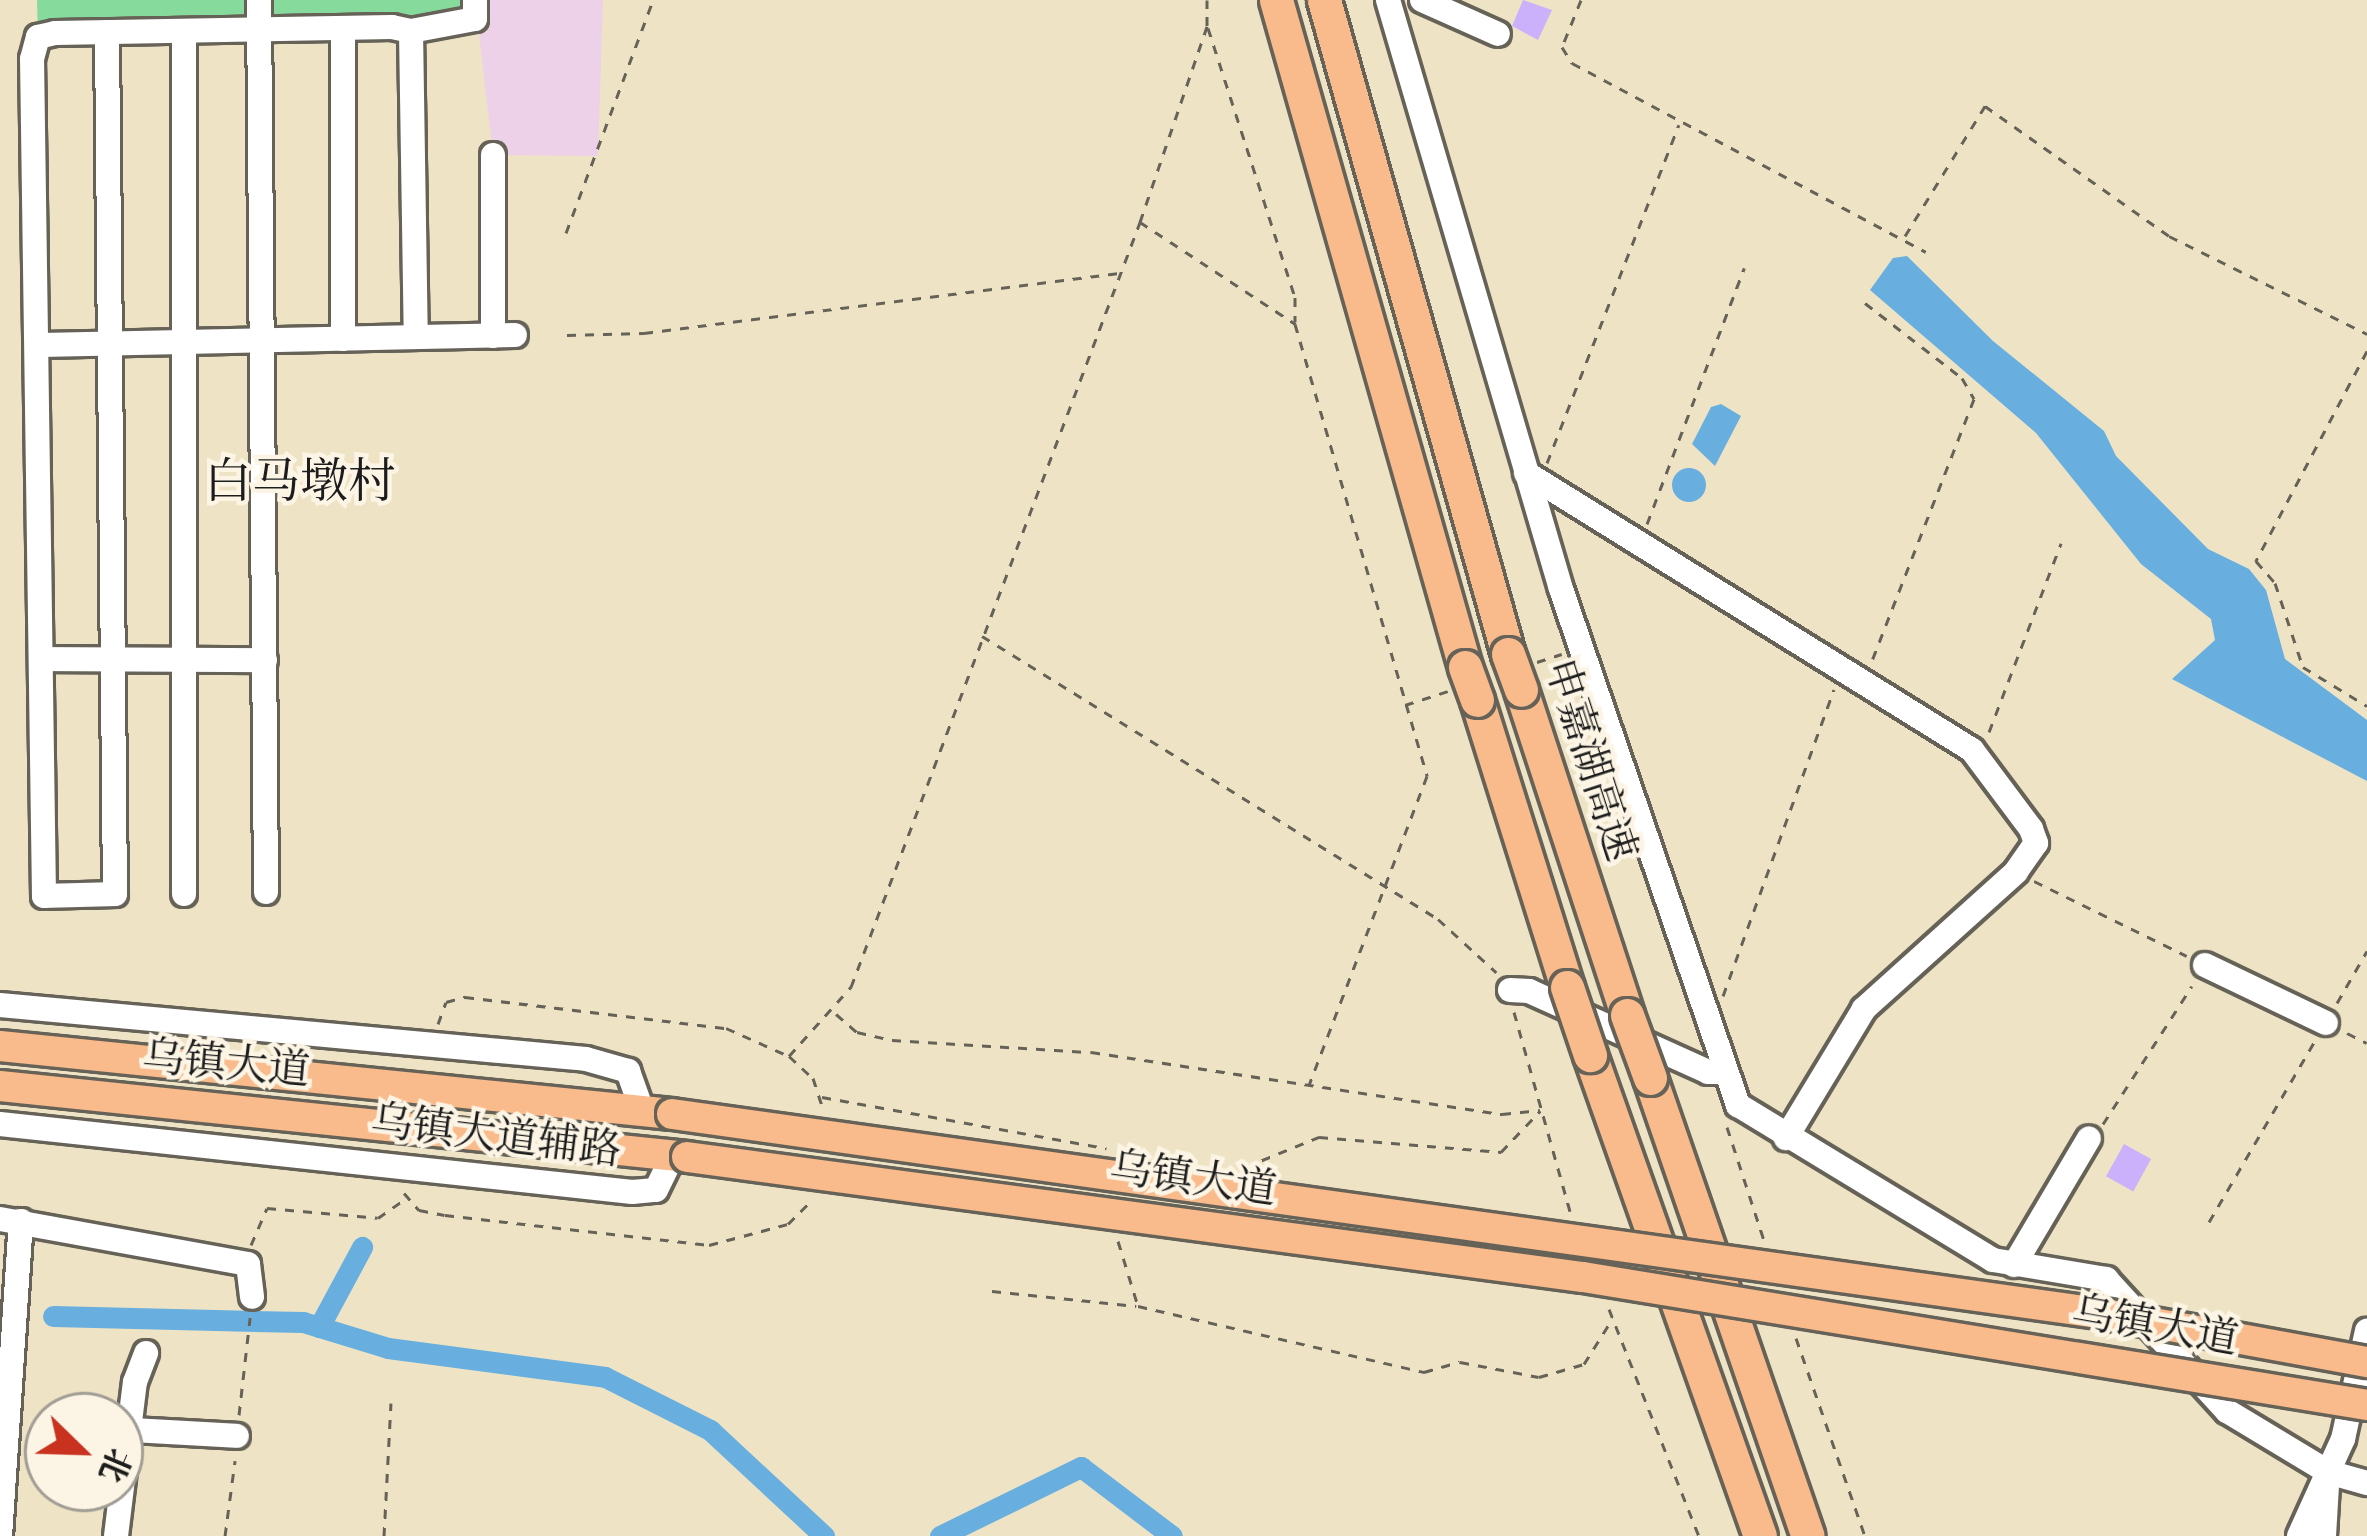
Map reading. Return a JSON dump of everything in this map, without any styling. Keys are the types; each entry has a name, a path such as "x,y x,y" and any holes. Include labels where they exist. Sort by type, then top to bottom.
{"highway":[{"path":"1276,0 1466,667 1590,1055 1760,1536"},
{"name":"申嘉湖高速","path":"1324,0 1508,654 1808,1536"}],"main road":[{"name":"乌镇大道","path":"0,1046 657,1112 2007,1300 2367,1362"},
{"name":"乌镇大道","path":"0,1086 680,1156 1583,1276 2367,1405"}],"street":[{"path":"259,0 266,892"},
{"path":"1388,0 1533,477 1738,1105 1786,1138 2014,1265 2106,1279 2227,1411 2328,1472 2367,1483"},
{"path":"1423,0 1498,34"},
{"path":"107,32 115,894 44,896 41,345 32,59 38,37 107,32 260,29 411,31 475,10"},
{"path":"343,28 343,339"},
{"path":"184,31 184,894"},
{"path":"411,31 416,337"},
{"path":"41,345 504,336 493,155"},
{"path":"1533,477 1979,756 2036,843 2016,872 1864,1010 1786,1138"},
{"path":"43,659 265,660"},
{"path":"2205,965 2326,1023"},
{"path":"1510,990 1529,991 1708,1072 1726,1072"},
{"name":"乌镇大道辅路","path":"0,1005 586,1059 628,1071 657,1112"},
{"name":"乌镇大道辅路","path":"0,1124 632,1192 656,1190 680,1156"},
{"path":"2014,1265 2089,1138"},
{"path":"0,1536 10,1220 248,1264 252,1298"},
{"path":"2299,1536 2328,1472 2367,1331"},
{"path":"138,1392 146,1353"},
{"path":"144,1431 238,1436"},
{"path":"2324,1536 2328,1472"}],"path":[{"path":"566,232 653,0"},
{"path":"1207,0 1207,26 1294,297 1295,324 1427,776 1309,1085"},
{"path":"1581,0 1562,47 1572,63 1905,236 1926,252"},
{"path":"789,1056 834,1012 850,987 1140,222 1207,26"},
{"path":"1905,236 1985,106 2169,236 2367,334"},
{"path":"1533,477 1680,123"},
{"path":"1140,222 1295,324"},
{"path":"1640,543 1744,268"},
{"path":"567,335 1121,272"},
{"path":"1720,1004 1852,677 1974,399 1962,378 1865,303"},
{"path":"2367,352 2256,561 2275,583 2303,667 2367,706"},
{"path":"1979,756 2061,543"},
{"path":"982,636 1469,941 1510,990 1578,1232"},
{"path":"2016,872 2205,965 2089,1138"},
{"path":"2209,1222 2367,951"},
{"path":"834,1012 856,1032 892,1040 1091,1052 1502,1114 1541,1110"},
{"path":"822,1097 1115,1149"},
{"path":"1239,1168 1319,1138 1501,1152 1541,1110"},
{"path":"248,1264 267,1208 378,1218 404,1200"},
{"path":"1117,1232 1122,1273 1138,1306"},
{"path":"992,1291 1138,1306 1424,1372 1460,1362 1539,1377 1585,1364 1613,1318"},
{"path":"1604,1297 1699,1536"},
{"path":"248,1351 252,1298"},
{"path":"384,1536 391,1403"}],"shaded area":[{"path":"475,0 603,0 598,156 493,155"}],"green space":[{"path":"37,0 475,0 475,19 38,37"}],"water":[{"path":"1907,256 1993,341 2104,431 2116,456 2208,549 2249,569 2266,590 2285,659 2367,720 2367,781 2172,679 2215,640 2211,619 2141,564 2036,433 1870,290 1893,258"},
{"path":"1721,404 1741,416 1715,466 1692,444 1711,407"},
{"path":"1689,468 1701,473 1706,485 1701,497 1689,502 1677,497 1672,485 1677,473"}],"building":[{"path":"1523,0 1552,10 1538,40 1512,26"},
{"path":"2124,1144 2151,1159 2133,1191 2106,1176"}],"waterway":[{"path":"319,1327 362,1247"},
{"path":"53,1316 303,1322 388,1348 605,1377 710,1430 824,1536"},
{"path":"940,1536 1081,1467 1172,1536"}],"district":[{"name":"白马墩村","path":"300,483"}]}
